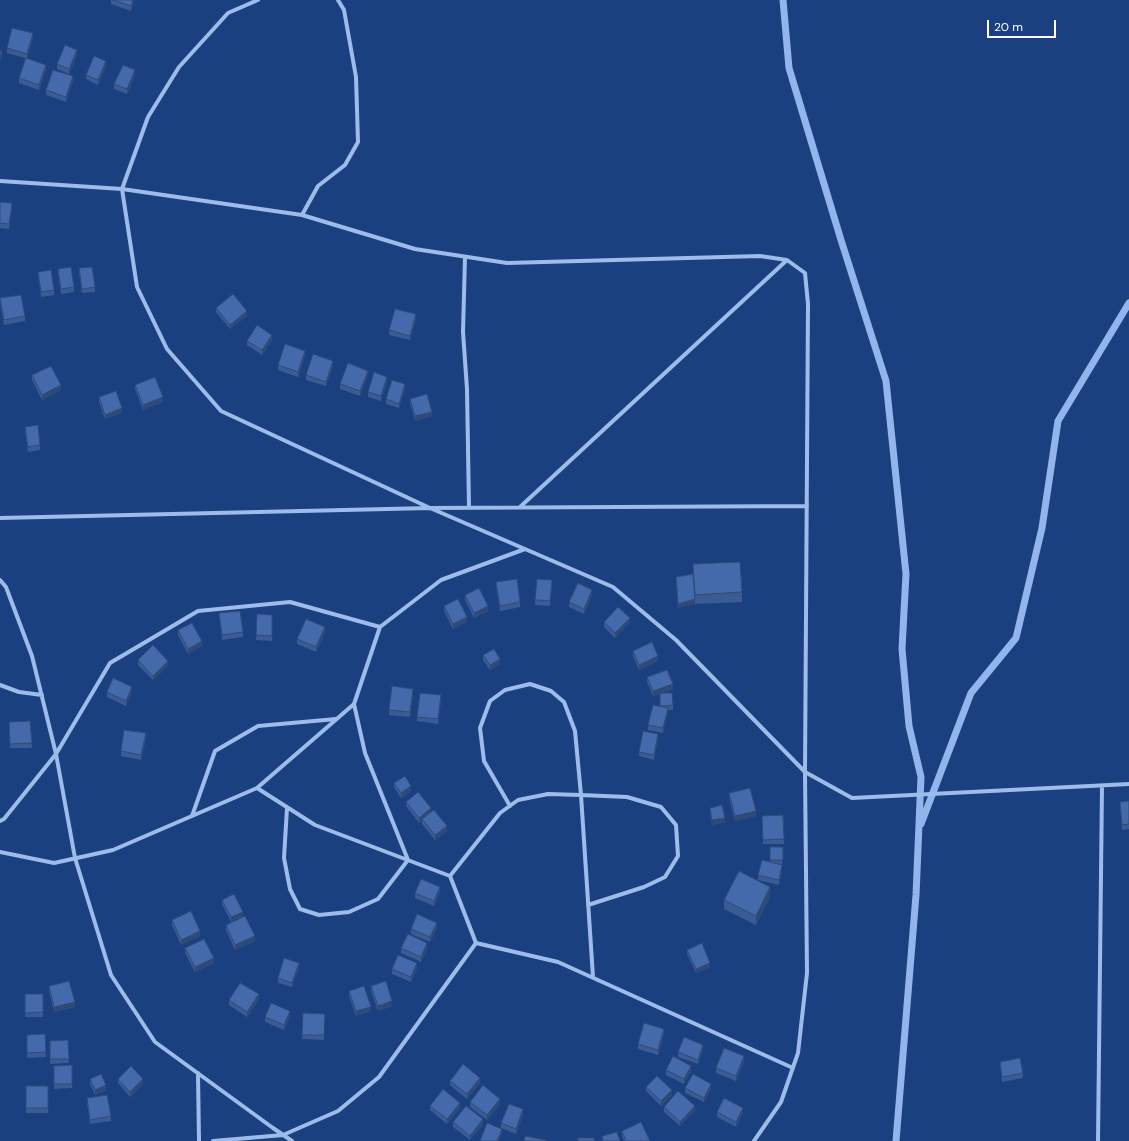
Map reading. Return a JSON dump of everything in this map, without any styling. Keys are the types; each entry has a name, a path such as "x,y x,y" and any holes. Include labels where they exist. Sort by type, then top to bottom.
{"street":[{"path":"258,0 228,13 179,66 148,117 122,189 137,287 167,349 220,411 430,508 612,587 676,640 805,772 852,798 986,790 1129,784"},
{"path":"302,215 318,186 345,165 358,142 356,77 344,10 338,0"},
{"path":"0,181 122,189 302,215 415,249 507,263 760,256 787,260 805,273 808,304 805,772 807,973 798,1054 781,1102 754,1141"},
{"path":"465,257 463,332 467,389 469,507"},
{"path":"520,507 787,260"},
{"path":"0,518 469,507 807,506"},
{"path":"0,852 54,863 113,850 257,788 354,704 380,627 441,580 525,549"},
{"path":"0,580 6,587 32,656 56,754 75,858 111,975 155,1042 292,1141"},
{"path":"0,821 4,819 56,754 110,663 198,611 290,602 380,627"},
{"path":"510,806 484,760 480,728 490,701 504,690 530,684 551,692 564,702 575,731 581,796 593,977"},
{"path":"0,685 19,692 42,695"},
{"path":"354,704 365,753 408,860"},
{"path":"192,816 215,751 258,726 337,719"},
{"path":"1098,1141 1102,786"},
{"path":"257,788 315,825 450,876 476,943"},
{"path":"450,876 500,813 518,800 548,794 627,797 661,807 676,825 678,856 665,877 644,886 588,905"},
{"path":"287,808 284,858 290,889 300,909 319,915 349,912 378,899 408,860"},
{"path":"476,943 558,962 793,1068"},
{"path":"213,1141 283,1135 338,1111 379,1077 476,943"},
{"path":"198,1073 199,1141"}],"building":[{"path":"113,0 133,0 131,6"},
{"path":"12,28 33,33 27,54 7,48"},
{"path":"65,45 77,50 69,69 57,64"},
{"path":"94,56 106,61 98,80 86,75"},
{"path":"26,58 46,65 39,85 19,78"},
{"path":"123,65 135,70 127,89 114,84"},
{"path":"53,70 73,76 66,97 46,90"},
{"path":"0,202 12,203 9,224 0,223"},
{"path":"71,267 74,287 61,289 58,269"},
{"path":"92,267 95,287 82,289 79,268"},
{"path":"51,270 54,290 41,292 38,272"},
{"path":"233,294 247,311 230,325 216,308"},
{"path":"21,295 25,316 4,320 0,298"},
{"path":"395,309 416,314 410,336 389,330"},
{"path":"257,325 272,335 262,350 247,341"},
{"path":"285,344 305,351 298,372 278,365"},
{"path":"313,354 333,361 326,382 306,375"},
{"path":"348,363 368,371 360,391 340,384"},
{"path":"51,366 61,385 42,395 32,375"},
{"path":"374,372 387,377 381,396 368,392"},
{"path":"155,377 163,397 143,405 135,385"},
{"path":"392,380 405,384 399,404 386,399"},
{"path":"116,391 122,408 105,415 99,397"},
{"path":"427,394 432,412 415,416 410,399"},
{"path":"38,425 40,445 28,447 25,427"},
{"path":"740,562 742,592 695,595 693,564"},
{"path":"693,574 695,599 678,604 676,577"},
{"path":"517,579 520,602 500,606 496,582"},
{"path":"537,579 552,580 550,601 535,600"},
{"path":"578,583 592,590 584,609 569,602"},
{"path":"479,588 488,606 474,613 465,595"},
{"path":"458,599 467,617 453,624 444,606"},
{"path":"618,607 630,618 615,633 604,622"},
{"path":"240,611 243,632 222,635 219,613"},
{"path":"257,614 272,615 272,636 256,635"},
{"path":"306,619 325,627 316,647 297,639"},
{"path":"192,623 202,641 188,649 178,630"},
{"path":"652,642 658,656 639,665 633,651"},
{"path":"153,645 168,661 153,676 138,660"},
{"path":"494,649 500,659 490,665 483,655"},
{"path":"667,670 673,684 653,691 647,677"},
{"path":"113,678 132,687 126,701 107,692"},
{"path":"392,686 413,689 410,712 389,710"},
{"path":"420,693 441,695 438,719 417,717"},
{"path":"660,693 672,693 673,705 660,706"},
{"path":"653,705 668,708 663,728 648,725"},
{"path":"30,721 32,743 10,744 9,722"},
{"path":"124,730 146,733 141,755 121,751"},
{"path":"643,731 658,734 654,755 639,752"},
{"path":"405,776 411,786 401,793 394,783"},
{"path":"750,788 756,811 735,816 729,793"},
{"path":"418,792 431,808 419,818 406,802"},
{"path":"1129,801 1129,824 1122,825 1120,802"},
{"path":"722,805 725,818 712,820 710,808"},
{"path":"434,810 447,826 435,835 422,819"},
{"path":"783,815 784,839 763,840 762,816"},
{"path":"770,847 783,847 783,860 770,860"},
{"path":"762,860 782,865 779,880 758,875"},
{"path":"739,871 770,887 756,916 724,900"},
{"path":"421,879 440,887 434,901 415,893"},
{"path":"234,894 243,912 231,917 222,900"},
{"path":"191,911 200,931 181,940 172,920"},
{"path":"417,914 437,923 430,937 411,929"},
{"path":"245,916 255,936 235,945 226,925"},
{"path":"408,934 427,943 421,957 401,948"},
{"path":"204,939 214,958 195,967 185,948"},
{"path":"702,943 710,963 696,969 687,950"},
{"path":"398,955 417,963 411,977 392,969"},
{"path":"284,958 299,963 292,983 278,978"},
{"path":"69,981 75,1002 54,1007 49,986"},
{"path":"386,981 392,1001 378,1006 371,986"},
{"path":"240,983 259,994 247,1012 229,1000"},
{"path":"364,986 371,1007 356,1011 349,991"},
{"path":"25,994 43,994 43,1012 25,1013"},
{"path":"271,1003 290,1011 284,1025 265,1017"},
{"path":"303,1013 325,1014 324,1035 302,1035"},
{"path":"644,1023 664,1029 658,1050 638,1044"},
{"path":"45,1034 46,1052 27,1053 27,1035"},
{"path":"684,1037 703,1045 698,1060 678,1052"},
{"path":"68,1040 69,1059 50,1059 50,1041"},
{"path":"724,1048 744,1056 736,1076 716,1068"},
{"path":"673,1056 691,1066 684,1079 666,1070"},
{"path":"1020,1058 1023,1073 1002,1077 1000,1062"},
{"path":"463,1064 480,1078 467,1094 450,1081"},
{"path":"72,1065 72,1084 54,1084 54,1066"},
{"path":"131,1066 143,1079 130,1092 118,1079"},
{"path":"101,1074 106,1085 95,1090 90,1079"},
{"path":"693,1074 711,1084 704,1098 685,1088"},
{"path":"657,1076 672,1090 661,1101 646,1087"},
{"path":"483,1085 500,1099 487,1115 470,1102"},
{"path":"26,1086 48,1086 48,1108 26,1108"},
{"path":"443,1089 460,1103 447,1119 430,1106"},
{"path":"678,1091 695,1106 680,1122 664,1107"},
{"path":"107,1095 111,1116 90,1120 87,1098"},
{"path":"724,1098 743,1108 736,1122 717,1112"},
{"path":"509,1104 523,1109 516,1129 501,1123"},
{"path":"466,1106 483,1119 470,1136 453,1122"},
{"path":"641,1122 650,1141 626,1141 622,1131"},
{"path":"487,1123 502,1129 497,1141 480,1141"},
{"path":"617,1132 620,1141 603,1141 602,1136"},
{"path":"525,1136 546,1140 546,1141 524,1141"},
{"path":"578,1138 594,1138 594,1141 578,1141"}],"waterway":[{"path":"783,0 789,68 841,240 886,381 906,574 902,649 909,726 921,777 916,895 896,1141"},
{"path":"921,824 971,693 1016,638 1042,528 1058,421 1129,303"}]}
